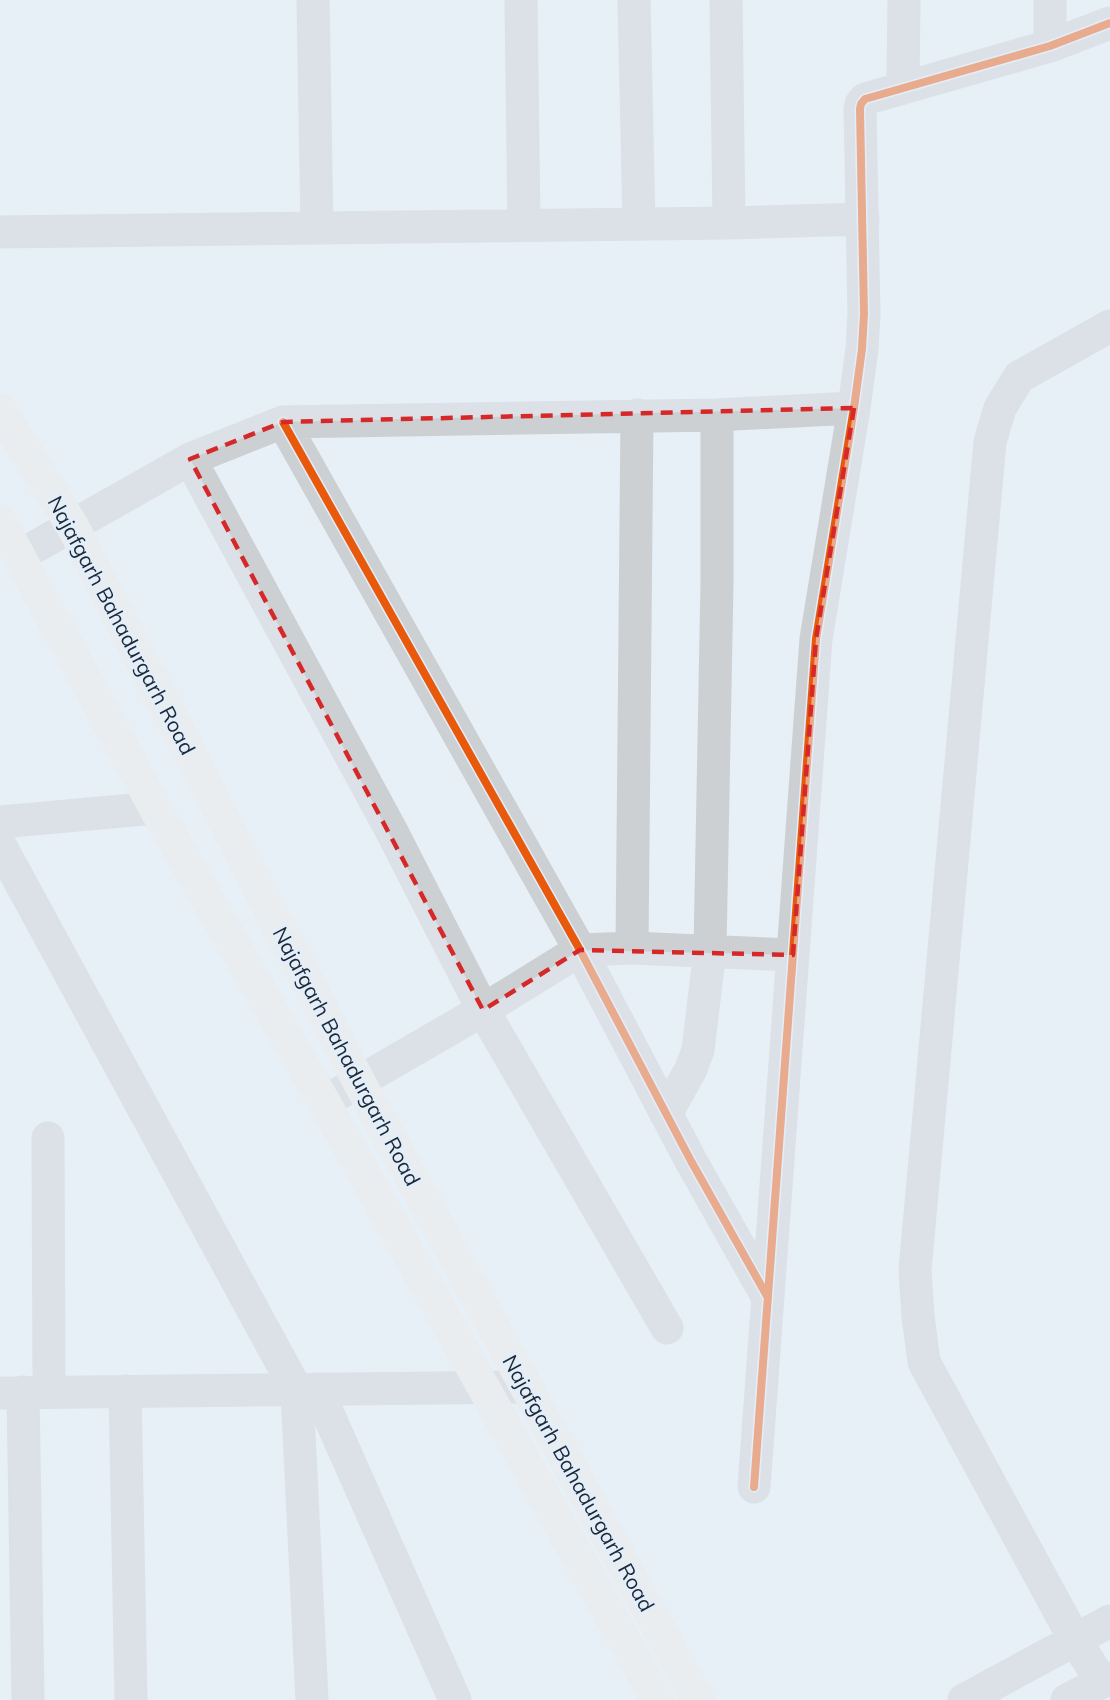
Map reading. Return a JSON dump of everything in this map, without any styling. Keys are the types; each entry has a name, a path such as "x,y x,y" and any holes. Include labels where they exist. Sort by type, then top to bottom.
{"main road":[{"name":"Najafgarh Bahadurgarh Road","path":"0,410 73,527 359,1082 698,1700"},
{"name":"Najafgarh Bahadurgarh Road","path":"0,521 155,808 324,1102 658,1700"}],"street":[{"path":"313,0 317,228"},
{"path":"521,0 524,225"},
{"path":"634,0 639,224"},
{"path":"726,0 729,223"},
{"path":"903,87 904,0"},
{"path":"1050,0 1050,46"},
{"path":"754,1487 766,1296 794,955 816,639 855,408 864,314 861,104 865,99 1050,46 1110,23"},
{"path":"0,232 729,223 863,219"},
{"path":"1088,1691 1075,1640 924,1362 915,1270 990,442 1000,408 1019,378 1110,326"},
{"path":"19,556 190,459 283,422 717,415 855,408"},
{"path":"632,948 637,415"},
{"path":"666,1114 691,1069 698,1050 710,950 717,582 717,415"},
{"path":"283,422 580,950 666,1114 766,1296"},
{"path":"190,459 391,830 483,1010 667,1328"},
{"path":"0,822 155,808"},
{"path":"0,845 307,1390 455,1700"},
{"path":"324,1102 483,1010 580,950 632,948 794,955"},
{"path":"28,1700 24,1392 48,1138"},
{"path":"24,1392 526,1387"},
{"path":"307,1390 312,1700"},
{"path":"125,1391 130,1700"},
{"path":"964,1700 1110,1621"}],"highlighted area":[{"path":"854,408 816,639 793,955 580,950 483,1010 190,459 283,422"}],"cycle path":[{"path":"754,1487 816,639 862,349 864,314 861,104 865,99 1050,46 1110,23"},
{"path":"283,422 580,950 691,1161 767,1296"}]}
